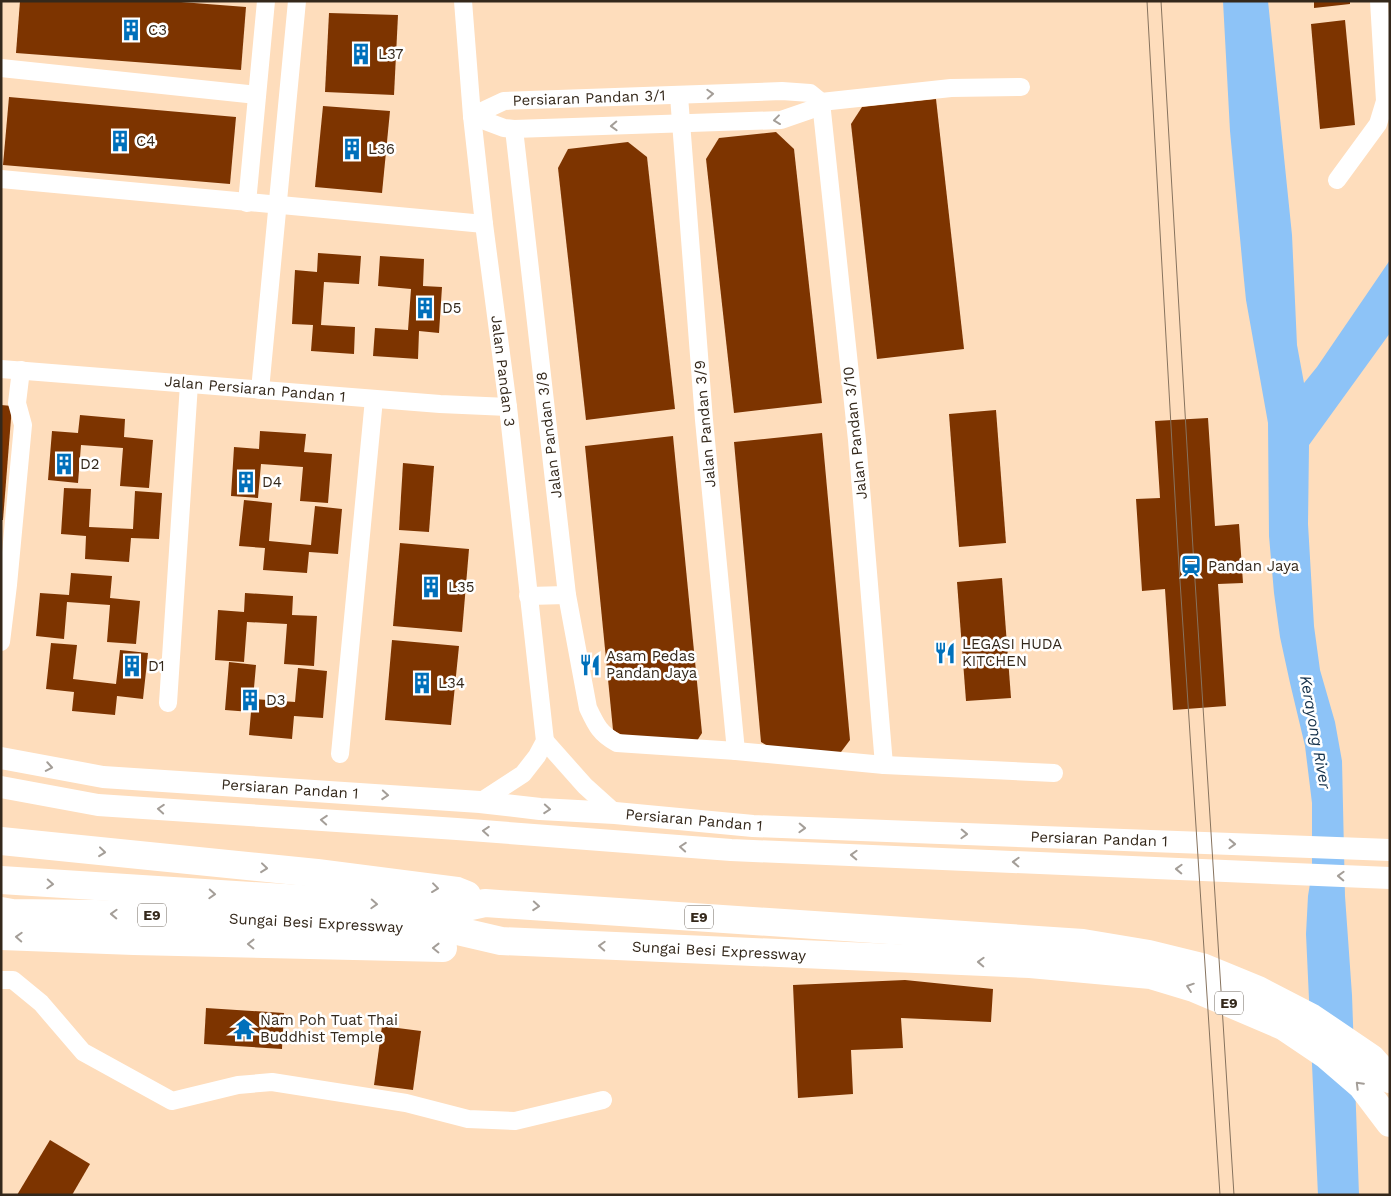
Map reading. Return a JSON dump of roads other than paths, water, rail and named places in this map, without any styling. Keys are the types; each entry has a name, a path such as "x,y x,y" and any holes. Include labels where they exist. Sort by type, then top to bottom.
{"highway":[{"path":"1,841 317,873 457,891 485,903"},
{"name":"Sungai Besi Expressway","path":"1,880 456,909 485,903 1083,943 1149,954 1202,967 1258,990 1312,1018 1371,1058 1390,1079"},
{"name":"Sungai Besi Expressway","path":"1,911 12,913 261,919 458,931 501,941 1030,964 1151,975 1194,988 1283,1026 1326,1055 1362,1086 1390,1123"},
{"path":"1,936 134,941 458,948 501,941"}],"street":[{"path":"247,203 266,1"},
{"path":"260,390 297,1"},
{"name":"Jalan Pandan 3","path":"463,1 472,116 508,407 545,741"},
{"path":"1337,180 1378,124 1384,101 1379,1"},
{"path":"1,68 257,95"},
{"name":"Persiaran Pandan 3/1","path":"472,116 504,128 514,129 781,120 810,110 821,102 951,88 1021,87"},
{"name":"Persiaran Pandan 3/1","path":"472,116 504,101 782,91 810,93 821,102"},
{"name":"Jalan Pandan 3/9","path":"679,96 704,420 736,751"},
{"name":"Jalan Pandan 3/10","path":"821,102 857,440 884,765"},
{"name":"Jalan Pandan 3/8","path":"514,129 567,595 588,708 595,724 605,736 617,743 736,751"},
{"path":"1,179 484,224"},
{"name":"Jalan Persiaran Pandan 1","path":"1,369 374,399 508,407"},
{"path":"1,642 5,585 23,424 17,403 21,370"},
{"path":"168,703 189,384"},
{"path":"340,754 374,399"},
{"path":"528,596 567,595"},
{"path":"480,802 523,774 537,756 545,741 585,786 615,813"},
{"path":"736,751 884,765 1054,773"},
{"name":"Persiaran Pandan 1","path":"1,758 103,777 480,802 540,809 615,813 753,826 1390,850"},
{"name":"Persiaran Pandan 1","path":"1,787 98,805 457,829 731,850 1390,878"},
{"path":"1,980 13,980 42,1003 83,1052 172,1101 238,1085 272,1082 406,1103 468,1119 515,1121 603,1100"}],"water":[{"name":"Kerayong River","path":"1223,1 1268,1 1292,235 1297,345 1304,383 1390,260 1390,333 1309,445 1308,524 1314,626 1320,670 1335,722 1342,761 1345,896 1352,995 1359,1195 1318,1195 1306,934 1308,896 1312,871 1312,803 1305,746 1280,637 1274,593 1269,536 1268,423 1246,300 1230,131"}],"tram line":[{"path":"1147,1 1178,550 1220,1195"},
{"path":"1161,1 1193,549 1234,1195"}],"place":[{"name":"C3","path":"131,30"},
{"name":"L37","path":"361,54"},
{"name":"C4","path":"120,141"},
{"name":"L36","path":"352,149"},
{"name":"D5","path":"425,308"},
{"name":"D2","path":"64,464"},
{"name":"D4","path":"246,482"},
{"name":"Pandan Jaya","path":"1191,566"},
{"name":"L35","path":"431,587"},
{"name":"LEGASI HUDA KITCHEN","path":"945,653"},
{"name":"Asam Pedas Pandan Jaya","path":"590,665"},
{"name":"D1","path":"132,666"},
{"name":"L34","path":"422,683"},
{"name":"D3","path":"250,700"},
{"name":"Nam Poh Tuat Thai Buddhist Temple","path":"244,1029"}]}
